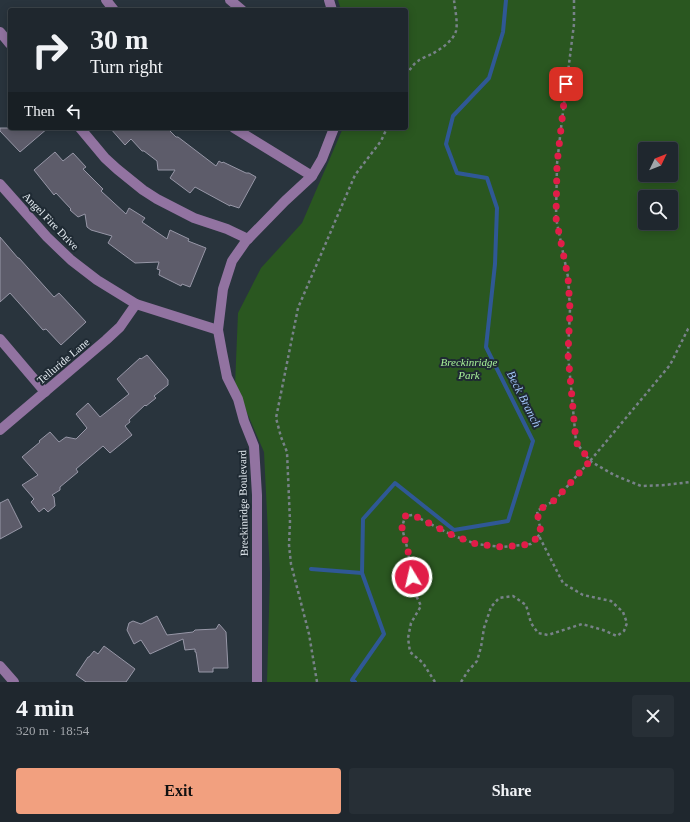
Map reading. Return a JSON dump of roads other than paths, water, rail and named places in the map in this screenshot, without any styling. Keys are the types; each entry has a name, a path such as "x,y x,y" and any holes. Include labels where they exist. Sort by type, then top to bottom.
{"street":[{"path":"106,0 112,8"},
{"path":"230,0 240,8"},
{"path":"0,32 8,42"},
{"path":"82,130 105,158 143,190 194,218 248,239"},
{"path":"237,130 312,176"},
{"name":"Breckinridge Boulevard","path":"257,682 257,495 254,446 244,421 238,399 228,377 222,352 218,330 223,289 232,260 248,239 312,176 322,159 333,130"},
{"name":"Angel Fire Drive","path":"0,184 47,238 71,260 97,280 136,304 218,330"},
{"name":"Telluride Lane","path":"0,430 111,336 120,327 136,304"},
{"path":"0,339 45,392"},
{"path":"0,666 14,682"}],"waterway":[{"name":"Beck Branch","path":"355,682 352,680 384,634 362,573 363,519 395,483 454,530 508,521 533,441 486,347 495,264 497,208 487,178 457,173 446,144 453,116 489,78 503,32 506,0"},
{"path":"311,569 362,573"}],"park label":[{"name":"Breckinridge Park","path":"469,368"}]}
